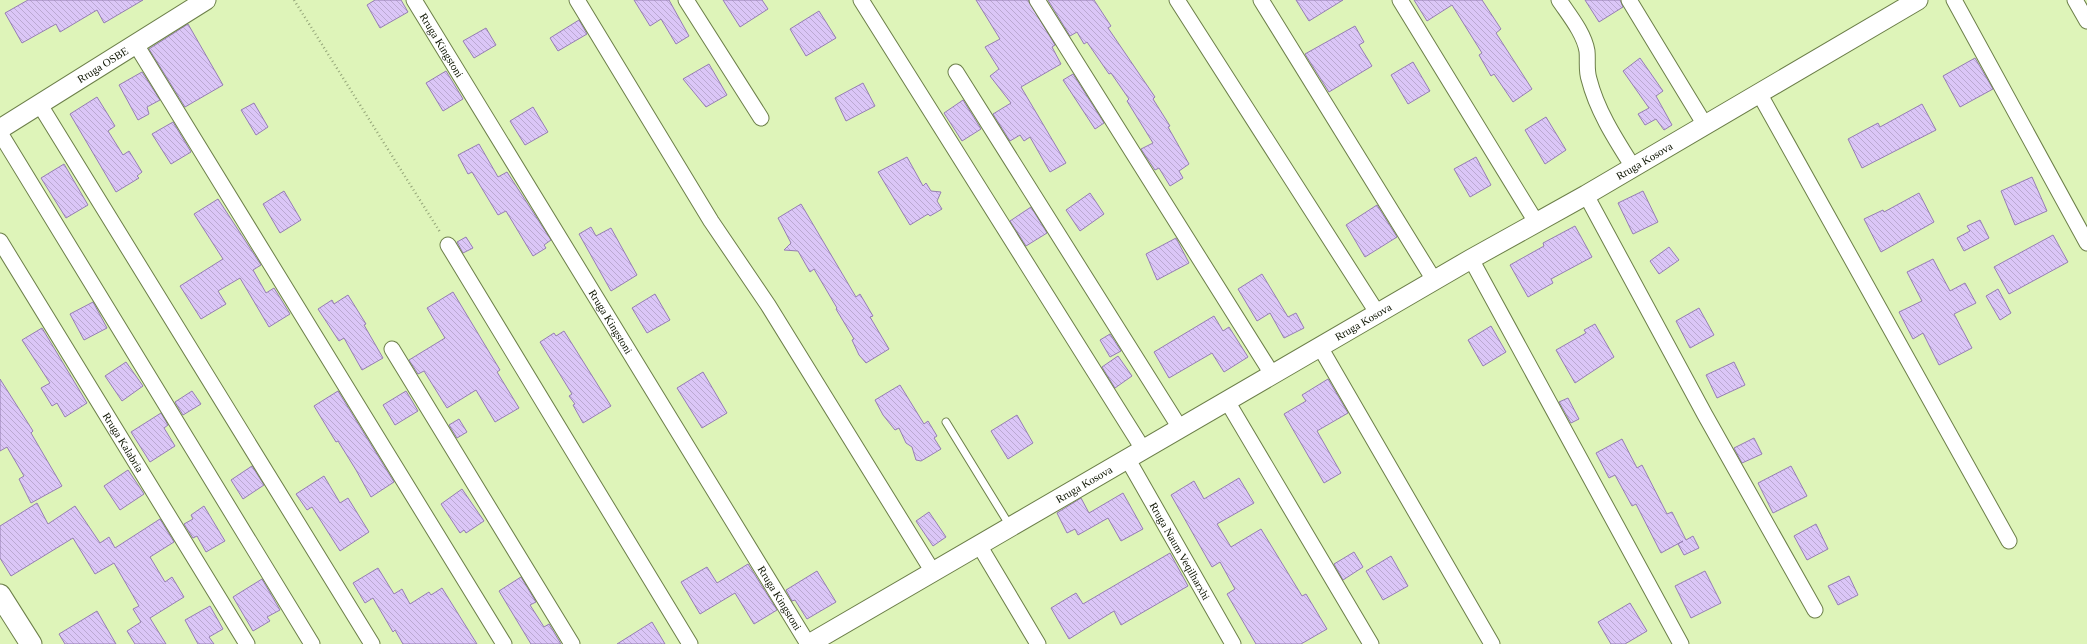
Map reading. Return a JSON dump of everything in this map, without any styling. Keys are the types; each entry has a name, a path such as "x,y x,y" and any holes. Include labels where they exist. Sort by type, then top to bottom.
{"main road":[{"path":"0,595 31,644"}],"street":[{"name":"Rruga OSBE","path":"0,129 40,105 135,43 206,0"},
{"name":"Rruga Kingstoni","path":"414,0 809,644"},
{"path":"577,0 711,221 768,305 933,572"},
{"path":"686,0 761,118"},
{"name":"Rruga Naum Veqilharxhi","path":"861,0 1135,454 1233,644"},
{"path":"1037,0 1272,374"},
{"path":"1178,0 1378,314"},
{"path":"1260,0 1434,280"},
{"path":"1400,0 1536,222"},
{"path":"1559,0 1579,32 1587,50 1588,78 1595,95 1611,131 1633,167"},
{"path":"1629,0 1705,125"},
{"name":"Rruga Kosova","path":"809,644 1434,280 1586,195 1918,0"},
{"path":"1954,0 2087,243"},
{"path":"2075,0 2087,21"},
{"path":"135,43 504,644"},
{"path":"956,72 1180,428"},
{"path":"1759,93 2009,541"},
{"path":"40,105 372,644"},
{"path":"0,133 312,644"},
{"path":"1586,195 1705,415 1815,610"},
{"name":"Rruga Kalabria","path":"0,241 247,644"},
{"path":"448,245 690,644"},
{"path":"1471,259 1681,644"},
{"path":"1320,347 1492,644"},
{"path":"392,349 572,644"},
{"path":"1228,401 1371,644"},
{"path":"979,545 1038,644"}],"lane":[{"path":"946,422 1010,527"}],"path":[{"path":"294,0 448,245"}],"building":[{"path":"28,0 143,0 104,23 97,10 60,32 56,24 22,43 5,13"},
{"path":"375,0 401,0 408,12 380,28 367,5"},
{"path":"634,0 669,0 689,36 676,44 661,19 650,26"},
{"path":"723,0 762,0 768,9 740,27"},
{"path":"976,0 1028,0 1055,45 1052,47 1061,64 1021,87 1066,163 1050,172 1030,137 1024,141 1020,135 1010,141 993,114 1011,103 990,76 999,69 985,47 1000,39"},
{"path":"1048,0 1094,0 1111,26 1108,28 1155,97 1153,99 1170,126 1168,127 1189,164 1179,171 1183,178 1170,186 1159,168 1155,170 1141,149 1153,143 1127,101 1129,99 1111,73 1109,74 1087,42 1084,44 1077,32 1070,36"},
{"path":"1296,0 1343,0 1309,21"},
{"path":"1414,0 1482,0 1501,29 1496,33 1532,89 1513,102 1494,74 1491,76 1479,55 1482,53 1452,5 1427,21"},
{"path":"1585,0 1620,0 1623,7 1599,22"},
{"path":"819,11 836,38 806,56 790,29"},
{"path":"579,20 587,34 558,51 550,38"},
{"path":"188,24 223,85 185,107 149,49"},
{"path":"1355,26 1364,42 1359,45 1372,66 1329,92 1305,54"},
{"path":"486,28 496,45 474,58 463,41"},
{"path":"1640,58 1663,91 1656,96 1672,125 1664,130 1656,119 1645,125 1638,114 1649,108 1623,71"},
{"path":"1975,58 1993,89 1960,107 1943,76"},
{"path":"1413,62 1430,91 1408,104 1391,75"},
{"path":"709,64 727,95 706,107 683,79"},
{"path":"446,71 463,99 443,111 426,83"},
{"path":"142,72 160,100 147,107 149,114 138,120 119,85"},
{"path":"1073,74 1104,123 1095,129 1063,80"},
{"path":"863,83 875,106 846,121 835,98"},
{"path":"97,97 115,126 108,131 123,155 129,151 142,172 137,176 139,178 116,192 70,114"},
{"path":"963,100 981,129 962,141 944,113"},
{"path":"254,103 268,127 256,135 241,110"},
{"path":"1922,104 1936,130 1862,168 1848,139 1878,123 1880,127"},
{"path":"533,107 548,132 525,145 510,121"},
{"path":"1546,117 1566,150 1545,164 1525,130"},
{"path":"173,122 191,152 171,164 152,134"},
{"path":"479,144 498,177 507,172 551,240 544,245 546,248 533,256 506,211 498,215 472,172 468,174 458,155"},
{"path":"907,157 923,186 926,183 931,191 941,192 937,201 942,209 930,216 928,214 910,225 878,172"},
{"path":"1476,157 1491,185 1470,197 1454,169"},
{"path":"64,164 88,205 66,218 41,178"},
{"path":"2032,177 2047,211 2015,225 2001,191"},
{"path":"284,191 301,220 280,233 263,204"},
{"path":"1643,191 1658,222 1633,234 1618,203"},
{"path":"1090,193 1104,214 1080,231 1066,210"},
{"path":"1919,193 1934,222 1881,252 1864,219 1883,210 1884,212"},
{"path":"218,199 261,265 253,270 266,293 274,288 290,314 269,327 240,278 218,291 226,304 201,319 180,286 223,259 194,214"},
{"path":"801,204 856,297 860,294 873,316 870,317 889,349 866,363 859,355 852,340 854,339 814,269 810,272 798,251 784,250 791,243 778,218"},
{"path":"1377,205 1397,237 1365,257 1346,225"},
{"path":"1031,207 1047,233 1026,246 1010,221"},
{"path":"1980,220 1989,238 1964,251 1957,238 1970,231 1967,226"},
{"path":"1575,226 1592,257 1551,279 1553,283 1528,297 1510,265 1544,246 1543,243"},
{"path":"591,227 596,236 611,228 637,275 611,291 579,234"},
{"path":"2053,235 2068,262 2009,294 1994,267"},
{"path":"466,237 473,248 463,253 457,242"},
{"path":"1176,238 1189,263 1157,280 1146,254"},
{"path":"1669,247 1679,260 1659,274 1650,261"},
{"path":"1933,259 1950,291 1965,283 1976,303 1954,314 1972,348 1939,365 1923,333 1913,339 1899,312 1922,301 1907,272"},
{"path":"1262,274 1288,317 1296,313 1304,328 1284,338 1270,313 1257,321 1238,289"},
{"path":"1998,289 2011,313 2000,320 1986,296"},
{"path":"453,292 500,370 497,372 519,408 495,422 476,390 447,408 424,371 418,374 409,360 445,338 427,308"},
{"path":"655,294 670,320 647,333 632,308"},
{"path":"348,295 366,324 364,325 383,358 362,370 344,338 339,341 318,309 332,300 334,304"},
{"path":"93,302 107,328 84,340 70,314"},
{"path":"1699,308 1714,335 1690,348 1676,321"},
{"path":"1214,316 1223,331 1229,327 1248,357 1224,372 1212,353 1169,378 1154,352"},
{"path":"1595,324 1614,357 1575,383 1556,350 1586,333 1584,330"},
{"path":"1491,326 1506,352 1483,366 1468,340"},
{"path":"42,328 87,403 65,417 57,403 52,406 41,388 50,383 22,340"},
{"path":"564,331 611,406 583,423 573,405 575,404 569,396 572,394 540,342 554,333 556,336"},
{"path":"1110,334 1121,351 1110,357 1100,340"},
{"path":"1118,356 1132,376 1115,388 1102,367"},
{"path":"126,362 143,386 122,401 105,376"},
{"path":"1734,362 1745,385 1717,398 1706,375"},
{"path":"703,372 727,413 702,428 677,388"},
{"path":"0,379 33,431 31,433 62,486 31,503 19,479 24,476 7,447 0,451"},
{"path":"1328,379 1348,413 1317,431 1341,473 1324,483 1284,414 1306,401 1302,395"},
{"path":"900,385 924,424 928,421 937,436 934,438 941,449 921,461 916,460 912,447 906,443 899,428 895,430 883,415 875,400"},
{"path":"192,391 201,404 183,415 175,402"},
{"path":"338,391 394,482 371,497 338,441 336,442 314,406"},
{"path":"406,391 418,411 395,425 383,405"},
{"path":"1568,398 1579,419 1571,423 1559,402"},
{"path":"161,413 168,425 164,428 175,446 150,462 131,432"},
{"path":"1017,415 1033,443 1008,459 991,431"},
{"path":"459,419 467,432 457,438 449,425"},
{"path":"1754,438 1762,454 1742,463 1734,448"},
{"path":"1622,439 1637,468 1642,465 1667,514 1672,512 1686,540 1693,536 1699,548 1684,555 1678,544 1683,541 1661,553 1636,504 1632,506 1615,475 1609,478 1596,453"},
{"path":"252,466 264,485 243,499 231,480"},
{"path":"1791,466 1807,496 1773,513 1758,483"},
{"path":"128,470 144,494 120,510 104,486"},
{"path":"324,476 340,503 348,498 369,532 340,551 312,507 307,510 296,494"},
{"path":"1239,478 1254,503 1217,524 1231,547 1261,529 1302,596 1306,594 1327,629 1301,644 1256,644 1227,594 1235,589 1220,562 1212,567 1171,495 1194,481 1204,499"},
{"path":"462,489 484,521 466,533 464,530 460,533 441,504"},
{"path":"1123,493 1143,529 1121,541 1108,518 1078,535 1075,529 1067,533 1057,513 1081,498 1089,513"},
{"path":"37,503 48,524 75,506 100,543 109,537 115,548 160,519 174,542 150,557 165,582 172,577 184,597 150,618 166,644 135,644 127,631 141,622 133,609 139,606 114,563 95,574 73,538 11,576 0,558 0,526"},
{"path":"204,506 225,541 206,552 197,536 193,538 184,524 193,519 191,515"},
{"path":"929,512 946,537 933,546 916,521"},
{"path":"1816,524 1828,549 1807,560 1794,536"},
{"path":"1354,552 1363,567 1343,580 1334,564"},
{"path":"1170,553 1188,586 1121,625 1114,611 1069,639 1051,608 1076,593 1083,604"},
{"path":"1391,556 1408,586 1383,600 1366,571"},
{"path":"748,564 777,610 754,624 735,593 700,614 681,582 707,567 717,583"},
{"path":"378,568 394,594 402,589 410,604 429,592 431,595 442,588 477,644 403,644 395,630 393,632 373,598 365,603 353,583"},
{"path":"817,571 836,602 807,619 795,600 792,601 786,590"},
{"path":"1705,571 1721,603 1691,618 1675,586"},
{"path":"1849,576 1858,595 1838,605 1828,586"},
{"path":"521,577 536,602 530,605 544,627 549,624 561,644 531,644 499,591"},
{"path":"262,579 280,610 267,617 270,621 253,631 233,597"},
{"path":"1630,603 1647,631 1625,644 1611,644 1598,622"},
{"path":"210,606 223,629 209,637 214,644 198,644 185,620"},
{"path":"97,611 116,644 65,644 59,634"},
{"path":"652,622 665,644 617,644"}]}
